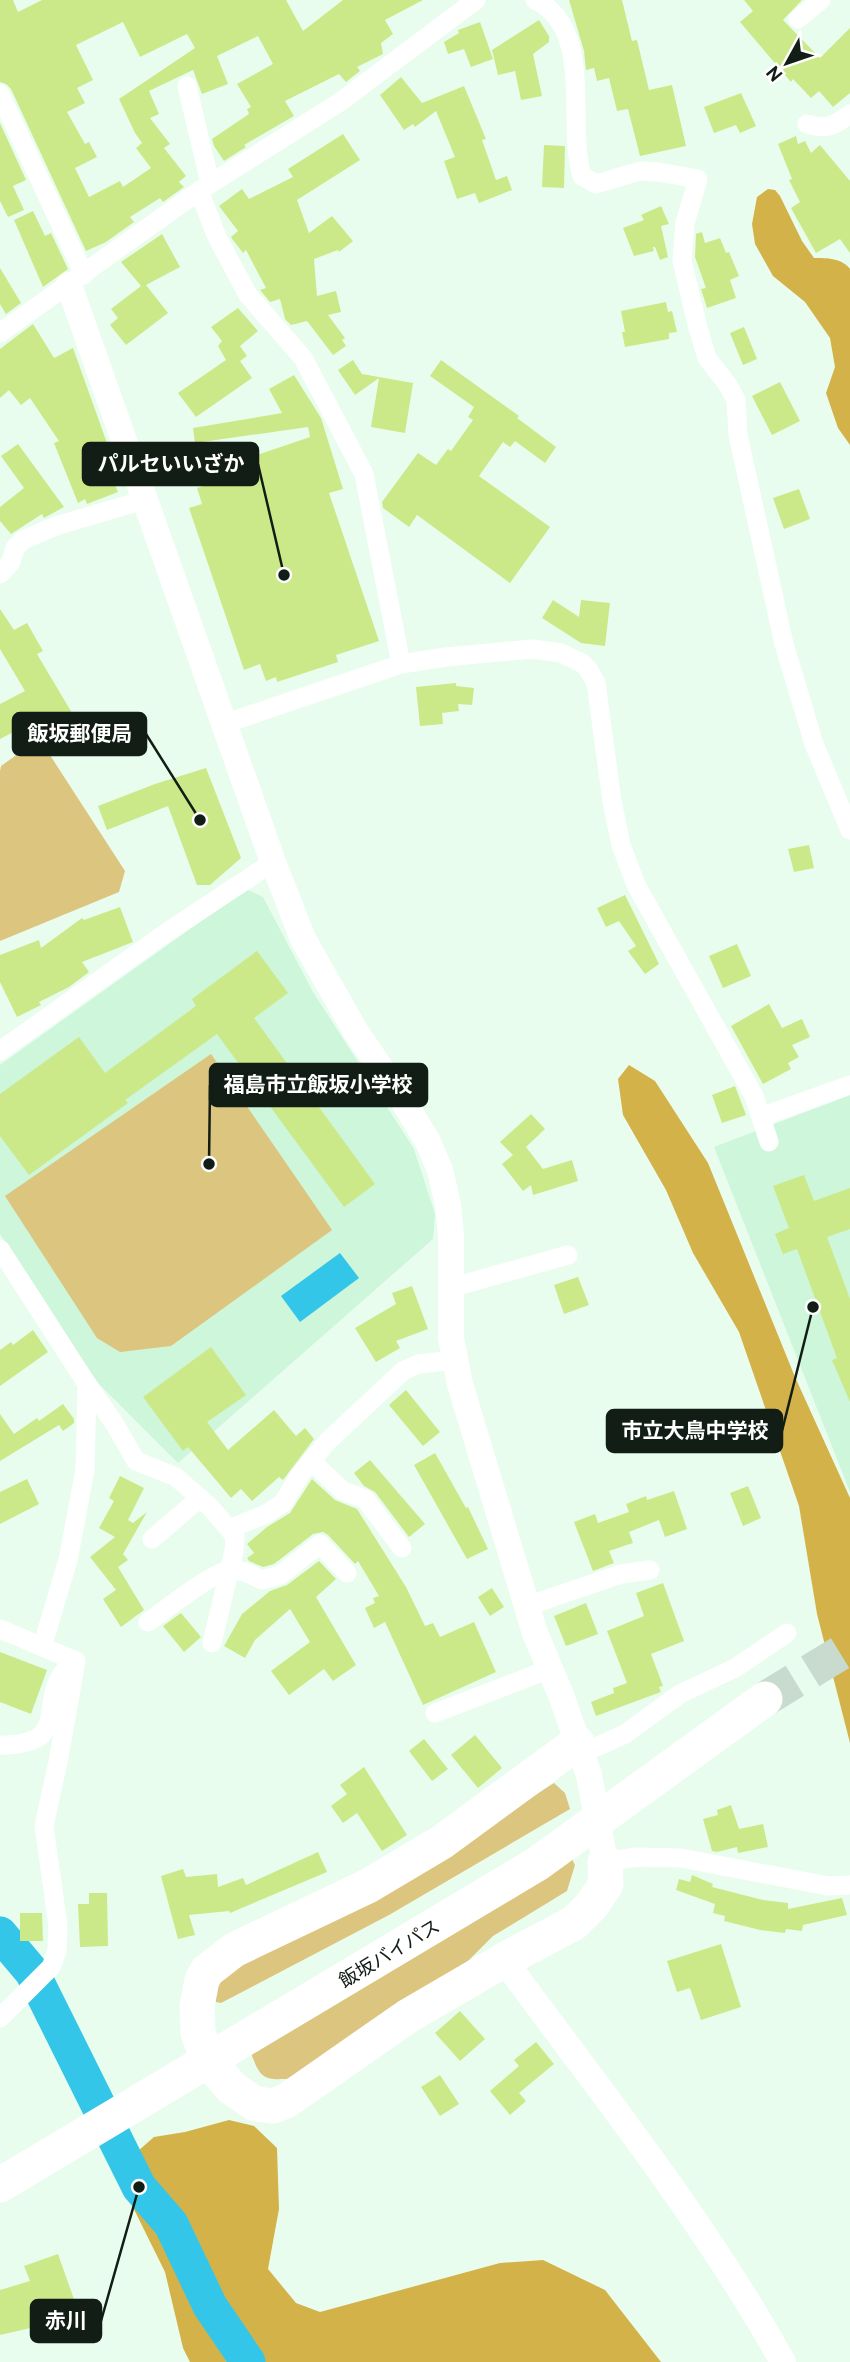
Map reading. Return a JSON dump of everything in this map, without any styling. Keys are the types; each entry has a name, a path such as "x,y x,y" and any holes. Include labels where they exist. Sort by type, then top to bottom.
{"highway":[{"name":"飯坂バイパス","path":"0,2185 537,1864 765,1699"},
{"path":"583,1757 368,1886 234,1950 212,1965 201,1980 197,2006 195,2068 219,2075 255,2104 273,2106 286,2101 408,2016 504,1960 575,1923 592,1905 606,1884 605,1862"}],"street":[{"path":"0,333 205,187 340,102 476,0"},
{"path":"535,0 560,22 570,44 575,72 576,158 582,176 596,184 640,171 698,179 685,223 682,261 708,358 736,400 737,435 784,644 814,744 850,830"},
{"path":"798,19 821,0"},
{"path":"187,86 217,237 248,295 303,358 364,474 401,664"},
{"path":"0,94 77,280 144,500 303,939 356,1032 428,1142 440,1170 448,1205 451,1236 451,1338 455,1360 476,1441 527,1606 583,1757 605,1862 637,1857 681,1858 828,1886 850,1885"},
{"path":"807,124 830,127 850,114"},
{"path":"0,574 11,562 15,548 23,540 56,526 144,500"},
{"path":"224,724 401,664 532,649 561,653 576,659 589,669 596,683 612,801 621,845 636,885 754,1096 769,1142"},
{"path":"0,1051 163,935 273,862"},
{"path":"761,1117 850,1085"},
{"path":"0,1249 136,1461 176,1477 200,1498 234,1536 212,1643"},
{"path":"450,1288 568,1255"},
{"path":"229,1529 266,1514 284,1503 300,1475 328,1441 403,1371 418,1364 455,1360"},
{"path":"42,1647 68,1560 85,1470 87,1384"},
{"path":"311,1461 343,1491 365,1499 402,1548"},
{"path":"152,1539 200,1498"},
{"path":"148,1622 229,1569 246,1572 262,1580 280,1575 320,1544 347,1573"},
{"path":"527,1606 621,1574 650,1570"},
{"path":"0,1629 76,1661"},
{"path":"583,1757 625,1734 680,1694 735,1668 787,1633"},
{"path":"0,1745 21,1745 36,1741 45,1732 54,1687 64,1669 76,1661"},
{"path":"2,2010 51,1967 57,1951 58,1926 48,1870 44,1826 76,1661"},
{"path":"435,1713 550,1669"},
{"path":"504,1960 694,2219 753,2308 783,2362"}],"shaded area":[{"path":"768,189 775,190 780,196 802,241 814,258 839,261 850,269 850,445 838,428 826,393 835,367 830,338 805,302 773,276 755,244 752,224 757,197"},
{"path":"35,732 125,871 119,892 0,941 0,771 1,766 15,756 20,738"},
{"path":"246,889 263,897 313,992 414,1149 435,1214 433,1239 178,1463 84,1369 47,1304 0,1234 0,1065"},
{"path":"211,1054 332,1230 171,1346 120,1352 97,1338 5,1196"},
{"path":"629,1065 655,1081 708,1163 795,1377 850,1498 850,1743 817,1614 799,1506 739,1332 693,1253 666,1190 623,1115 618,1079"},
{"path":"850,1095 850,1492 714,1147"},
{"path":"554,1783 565,1793 570,1809 389,1915 221,2003 216,2002 211,1995 216,1974 399,1882"},
{"path":"572,1859 575,1865 567,1891 493,1936 464,1965 294,2078 268,2078 259,2071 249,2048"},
{"path":"229,2120 254,2126 277,2148 279,2209 268,2269 296,2303 320,2312 500,2263 543,2260 605,2290 661,2362 190,2362 183,2348 165,2272 115,2171 154,2137"}],"water":[{"path":"340,1253 359,1278 300,1322 281,1296"}],"building":[{"path":"0,0 13,0 18,12 42,0 286,0 303,31 343,0 423,0 385,20 393,34 381,43 383,54 357,67 360,71 346,82 339,74 285,101 294,116 244,145 246,147 224,161 212,139 249,114 247,109 251,107 237,84 273,64 258,36 217,56 228,84 202,94 193,70 149,91 159,114 150,118 170,144 164,148 186,176 179,182 184,187 163,202 160,198 130,217 134,222 106,242 86,251 11,89 0,82","holes":["123,22 140,57 187,34 195,48 119,99 142,143 136,148 151,168 123,187 120,181 89,197 75,168 97,157 89,142 85,144 67,112 85,103 77,88 93,80 76,45"]},
{"path":"569,0 622,0 632,41 637,40 649,90 672,85 686,146 640,156 628,109 617,111 609,78 597,81 594,68 586,70 584,51"},
{"path":"744,0 802,0 783,20 820,58 850,28 850,93 833,107 819,91 811,98 793,79 791,82 740,22 753,11"},
{"path":"539,20 549,36 549,42 533,54 542,96 521,100 515,71 498,75 492,50"},
{"path":"480,22 493,59 471,67 464,49 448,54 444,42 459,33 458,30"},
{"path":"401,77 422,103 464,86 486,139 482,140 496,180 507,176 512,190 479,203 475,193 457,199 444,161 455,157 436,111 415,127 413,124 404,130 380,95"},
{"path":"741,93 756,126 740,133 736,125 714,133 704,107"},
{"path":"0,123 26,180 13,186 24,210 8,217 0,201"},
{"path":"343,134 360,160 297,200 309,233 332,216 353,241 339,252 338,250 314,259 317,296 336,291 341,312 328,315 345,338 342,340 346,346 333,355 307,321 291,325 285,319 280,299 270,302 260,290 266,288 246,250 243,253 231,237 238,231 219,206 242,189 249,199 293,177 288,169"},
{"path":"796,136 798,144 805,141 811,153 820,145 850,181 850,253 840,239 816,253 791,208 800,202 789,180 792,179 778,144"},
{"path":"544,145 565,146 564,188 542,187"},
{"path":"661,206 669,224 661,226 668,257 660,260 655,247 654,251 634,256 623,228 644,220 641,215"},
{"path":"33,211 45,236 51,233 68,269 43,287 14,220"},
{"path":"702,232 705,243 720,238 739,276 730,280 736,298 707,308 701,289 706,288 695,257 696,234"},
{"path":"162,234 180,267 146,285 168,313 126,345 110,325 118,318 111,309 141,286 121,262"},
{"path":"0,268 21,303 6,314 0,304"},
{"path":"666,302 668,312 672,311 677,332 669,333 669,339 625,347 621,311"},
{"path":"238,308 258,331 240,346 247,356 240,361 252,378 196,417 178,393 226,360 218,346 222,341 211,327"},
{"path":"33,324 54,358 73,348 107,443 99,447 118,492 87,504 85,499 78,503 54,443 59,441 30,398 21,405 9,390 0,398 0,349"},
{"path":"744,327 757,359 743,365 730,333"},
{"path":"353,360 362,374 413,383 405,433 371,427 379,378 355,395 338,370"},
{"path":"441,360 519,416 517,418 556,447 545,463 515,441 510,447 503,442 479,476 550,527 510,583 417,515 409,527 383,508 382,502 418,453 436,465 448,449 451,451 473,420 468,417 474,407 430,376"},
{"path":"294,375 321,418 343,489 329,493 379,641 336,655 338,662 277,682 276,677 266,681 260,664 244,670 189,508 202,504 197,488 228,478 224,466 310,437 308,427 195,443 193,428 282,413 269,389"},
{"path":"780,382 800,421 772,435 752,396"},
{"path":"18,444 64,507 44,518 42,514 11,534 0,521 0,507 24,488 1,456"},
{"path":"799,489 810,519 784,529 773,498"},
{"path":"553,600 579,617 581,600 610,603 605,646 581,643 542,618"},
{"path":"0,609 14,630 27,623 43,651 37,654 72,713 82,712 85,728 48,735 44,716 0,739 0,704 25,691 0,649"},
{"path":"456,683 456,686 474,688 472,705 458,704 459,711 442,713 443,724 420,726 416,687"},
{"path":"206,768 241,858 210,885 197,885 168,806 107,830 98,806"},
{"path":"809,845 814,868 794,872 788,849"},
{"path":"625,895 659,964 645,974 628,951 636,946 619,921 606,927 597,908"},
{"path":"120,907 133,942 82,962 89,972 69,987 39,1002 41,1005 17,1017 0,982 0,955 39,940 41,948 82,918 84,920"},
{"path":"737,944 751,976 723,988 709,956"},
{"path":"257,951 288,993 254,1018 375,1184 344,1207 217,1034 125,1100 128,1103 29,1175 0,1136 0,1094 79,1037 105,1073 196,1006 192,999"},
{"path":"769,1004 782,1028 802,1019 810,1037 792,1045 799,1057 788,1063 791,1069 763,1084 731,1026"},
{"path":"735,1086 746,1115 722,1123 712,1095"},
{"path":"531,1114 545,1129 526,1147 543,1169 572,1160 578,1181 533,1195 531,1185 523,1191 502,1164 513,1155 500,1142"},
{"path":"804,1175 814,1201 850,1188 850,1229 827,1237 850,1299 850,1402 832,1360 837,1358 797,1249 783,1254 775,1234 789,1228 773,1186"},
{"path":"578,1277 589,1305 564,1314 554,1285"},
{"path":"412,1286 428,1329 396,1341 400,1348 376,1362 355,1328 396,1304 392,1293"},
{"path":"33,1330 48,1352 0,1386 0,1350 11,1342 13,1345"},
{"path":"211,1347 246,1395 207,1422 228,1450 274,1410 296,1436 305,1428 314,1439 283,1480 279,1477 252,1501 241,1489 231,1498 188,1447 183,1451 143,1397"},
{"path":"406,1390 440,1432 423,1446 389,1405"},
{"path":"63,1404 74,1423 63,1431 59,1425 0,1461 0,1414 14,1434"},
{"path":"435,1453 466,1508 468,1507 488,1549 467,1559 414,1465"},
{"path":"370,1460 425,1524 409,1537 375,1492 364,1486 354,1473"},
{"path":"120,1476 144,1488 128,1520 133,1523 147,1512 123,1554 128,1560 118,1567 144,1610 121,1627 103,1599 116,1590 90,1557 115,1537 99,1528 114,1501 109,1498"},
{"path":"27,1479 39,1504 0,1524 0,1492"},
{"path":"312,1479 335,1500 357,1509 406,1587 425,1626 433,1623 440,1637 474,1622 496,1672 423,1705 385,1622 374,1628 365,1608 375,1603 373,1598 379,1596 358,1561 355,1564 328,1535 323,1532 313,1534 274,1564 263,1567 249,1561 247,1558 254,1553 247,1544 290,1513"},
{"path":"748,1486 761,1518 743,1526 730,1493"},
{"path":"674,1491 687,1529 665,1537 659,1520 629,1532 633,1543 609,1551 614,1563 593,1571 574,1522 595,1514 598,1523 629,1512 626,1504 646,1496 647,1500"},
{"path":"319,1561 336,1579 316,1597 356,1665 333,1681 324,1669 289,1695 271,1671 310,1642 290,1609 255,1640 245,1658 224,1646 242,1614 270,1591 287,1585"},
{"path":"663,1583 684,1641 651,1654 663,1686 659,1687 661,1692 596,1716 591,1702 614,1693 613,1688 627,1683 607,1631 644,1616 636,1593"},
{"path":"492,1588 504,1607 490,1616 478,1597"},
{"path":"586,1603 598,1634 566,1646 554,1616"},
{"path":"181,1613 201,1637 184,1652 163,1626"},
{"path":"0,1652 47,1670 31,1714 0,1702"},
{"path":"475,1735 502,1768 478,1788 451,1755"},
{"path":"424,1739 448,1769 432,1781 409,1751"},
{"path":"364,1767 407,1835 382,1851 357,1813 343,1823 331,1806 347,1794 340,1785"},
{"path":"731,1805 739,1829 763,1824 768,1847 738,1853 737,1847 712,1851 703,1819 718,1815 717,1810"},
{"path":"318,1852 327,1872 230,1913 189,1915 195,1935 178,1939 161,1876 183,1869 186,1877 217,1874 218,1887 243,1878 246,1885"},
{"path":"692,1875 713,1884 712,1887 763,1900 788,1903 788,1909 842,1898 847,1915 803,1925 802,1931 786,1929 785,1933 724,1921 725,1916 713,1913 715,1904 676,1890 679,1879 690,1882"},
{"path":"89,1893 107,1893 108,1946 80,1947 78,1904 89,1904"},
{"path":"20,1913 42,1913 43,1941 20,1941"},
{"path":"721,1944 741,2007 701,2020 690,1988 677,1992 667,1961"},
{"path":"460,2011 485,2039 460,2061 435,2033"},
{"path":"536,2042 554,2064 519,2093 526,2101 510,2115 490,2091 519,2066 514,2060"},
{"path":"440,2075 459,2104 440,2116 421,2087"},
{"path":"58,2254 82,2322 51,2333 48,2324 0,2335 0,2290 30,2281 24,2266"}],"waterway":[{"path":"0,1934 32,1972 139,2187 171,2224 210,2306 248,2362"}],"tunnel":[{"path":"765,1699 850,1647"}],"place":[{"name":"パルセいいざか","path":"284,575"},
{"name":"飯坂郵便局","path":"200,820"},
{"name":"福島市立飯坂小学校","path":"209,1164"},
{"name":"市立大鳥中学校","path":"813,1307"},
{"name":"赤川","path":"139,2187"}]}
